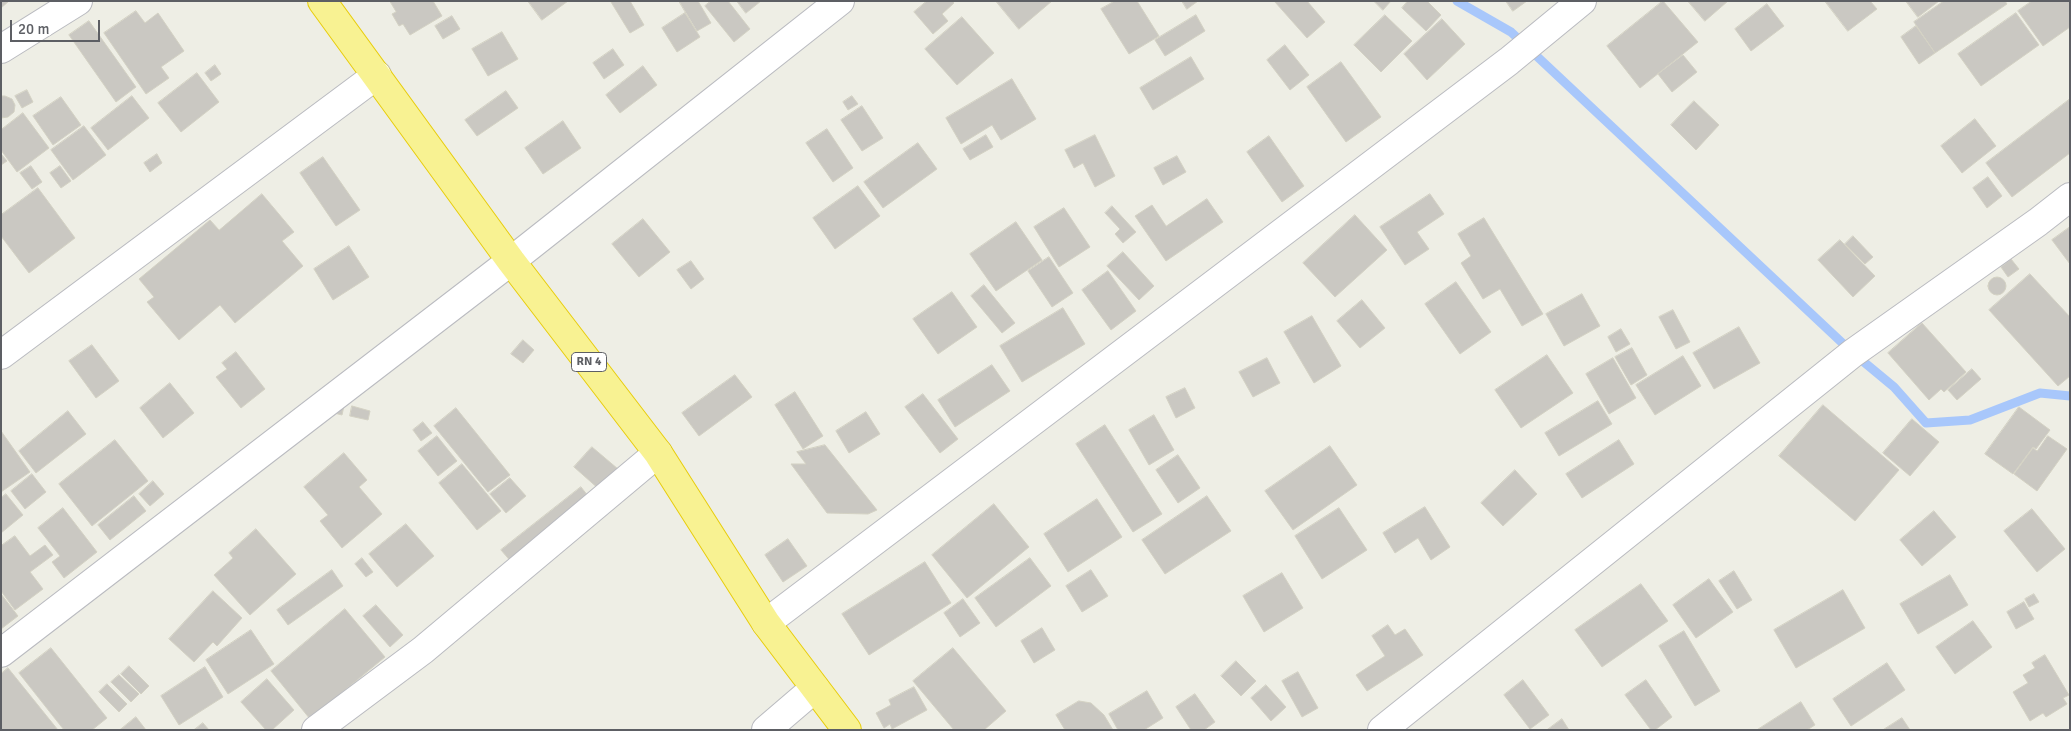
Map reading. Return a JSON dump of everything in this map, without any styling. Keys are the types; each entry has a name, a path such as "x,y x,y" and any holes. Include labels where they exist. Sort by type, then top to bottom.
{"highway":[{"name":"RN 4","path":"322,1 511,261 658,453 766,623 847,730"}],"street":[{"path":"1,50 78,1"},
{"path":"1,653 511,261 840,1"},
{"path":"766,623 1509,61 1582,1"},
{"path":"1,355 377,75"},
{"path":"1393,726 1853,353 2038,222 2070,196"},
{"path":"316,730 423,650 658,453"},
{"path":"766,730 816,688"}],"building":[{"path":"1,1 9,1 1,8"},
{"path":"390,1 433,1 442,16 410,35 403,24 399,26 392,14 396,12"},
{"path":"528,1 568,1 542,20"},
{"path":"630,1 644,25 630,33 611,2"},
{"path":"679,1 698,1 711,23 697,31"},
{"path":"711,1 728,1 750,29 734,42 705,6"},
{"path":"737,1 761,1 746,13"},
{"path":"927,1 952,1 954,3 942,14 948,21 933,34 914,12"},
{"path":"996,1 1052,1 1019,29"},
{"path":"1115,1 1137,1 1159,36 1129,54 1101,9"},
{"path":"1182,1 1198,1 1187,9"},
{"path":"1307,1 1325,22 1307,38 1275,2"},
{"path":"1374,1 1391,1 1383,10"},
{"path":"1408,1 1427,1 1441,15 1426,31 1402,8"},
{"path":"1506,1 1527,1 1513,11"},
{"path":"1663,1 1698,42 1640,88 1607,46"},
{"path":"1688,1 1728,1 1705,21"},
{"path":"1825,1 1870,1 1877,9 1848,31"},
{"path":"1906,1 1939,1 1918,17"},
{"path":"1944,1 2005,1 2007,4 1935,53 1914,22"},
{"path":"2032,1 2070,1 2070,27 2043,46 2018,11"},
{"path":"1767,4 1784,26 1751,51 1735,29"},
{"path":"136,11 145,23 158,13 184,51 161,67 169,78 146,94 104,33"},
{"path":"685,13 700,37 677,52 662,28"},
{"path":"2016,13 2039,45 1981,86 1958,54"},
{"path":"1196,15 1205,31 1165,56 1155,40"},
{"path":"1385,15 1412,41 1381,72 1354,45"},
{"path":"452,16 460,29 443,39 435,26"},
{"path":"962,17 994,53 957,85 925,49"},
{"path":"1442,19 1465,44 1427,80 1404,54"},
{"path":"89,21 136,87 116,102 69,35"},
{"path":"1916,26 1935,53 1919,64 1901,37"},
{"path":"502,32 518,59 488,76 472,49"},
{"path":"1285,45 1309,75 1290,90 1267,60"},
{"path":"613,49 624,65 604,79 593,63"},
{"path":"1683,55 1697,72 1672,92 1658,74"},
{"path":"1191,57 1204,79 1153,110 1140,88"},
{"path":"1341,62 1381,117 1346,142 1307,87"},
{"path":"215,65 221,74 211,81 205,73"},
{"path":"643,66 657,85 620,113 606,95"},
{"path":"197,73 219,102 181,132 158,103"},
{"path":"1012,79 1036,119 1001,140 992,125 961,144 946,118"},
{"path":"27,90 33,102 22,108 15,96"},
{"path":"506,91 518,108 477,136 465,120"},
{"path":"1,96 12,99 15,105 14,112 8,117 1,118"},
{"path":"132,96 149,118 108,150 91,128"},
{"path":"852,96 858,104 848,110 843,102"},
{"path":"61,97 81,125 53,145 33,116"},
{"path":"2070,99 2070,153 2012,197 1986,163"},
{"path":"1694,101 1719,125 1696,150 1671,125"},
{"path":"862,106 883,138 862,151 841,120"},
{"path":"23,113 49,148 17,172 1,150 1,130"},
{"path":"1975,119 1996,146 1962,173 1941,146"},
{"path":"563,121 581,148 543,174 525,148"},
{"path":"84,126 106,155 73,180 51,150"},
{"path":"827,129 853,168 833,182 806,143"},
{"path":"986,135 993,147 970,160 963,149"},
{"path":"1095,135 1115,176 1095,187 1083,163 1074,168 1065,150"},
{"path":"1269,136 1304,186 1282,202 1247,152"},
{"path":"918,143 937,169 883,208 864,182"},
{"path":"1,154 7,161 1,165"},
{"path":"157,154 162,163 150,172 144,163"},
{"path":"1177,156 1186,172 1163,185 1154,168"},
{"path":"323,157 360,210 336,226 300,173"},
{"path":"31,166 42,182 32,189 20,173"},
{"path":"60,166 71,181 61,188 50,173"},
{"path":"1988,177 2002,196 1987,208 1973,188"},
{"path":"858,186 880,216 835,249 813,218"},
{"path":"38,188 75,238 29,273 1,236 1,215"},
{"path":"262,194 294,232 282,241 303,266 235,323 220,305 179,340 147,302 154,297 139,279 210,220 219,230"},
{"path":"1430,194 1444,214 1417,232 1429,249 1405,265 1380,227"},
{"path":"1207,199 1223,222 1166,261 1135,216 1152,205 1166,226"},
{"path":"1112,206 1136,232 1123,243 1115,234 1120,229 1105,213"},
{"path":"1064,208 1090,247 1059,267 1034,227"},
{"path":"1355,215 1387,250 1335,297 1303,263"},
{"path":"1484,218 1543,314 1522,326 1500,289 1483,299 1461,263 1471,256 1458,234"},
{"path":"643,219 670,252 639,277 612,244"},
{"path":"1016,222 1042,260 996,291 970,254"},
{"path":"2070,227 2070,264 2052,240"},
{"path":"1853,236 1873,257 1865,264 1845,244"},
{"path":"1840,240 1875,276 1853,297 1818,260"},
{"path":"349,246 369,277 333,300 314,269"},
{"path":"1123,252 1154,286 1139,300 1107,266"},
{"path":"1049,257 1073,293 1052,307 1028,271"},
{"path":"2011,259 2019,269 2008,277 2001,267"},
{"path":"691,261 704,279 691,289 677,270"},
{"path":"1108,271 1136,311 1111,330 1082,290"},
{"path":"2030,274 2070,317 2070,376 2058,386 1989,310"},
{"path":"1997,277 2003,280 2006,286 2003,292 1997,295 1991,292 1988,286 1991,280"},
{"path":"1456,282 1491,332 1460,354 1425,304"},
{"path":"984,285 1015,323 1002,333 971,296"},
{"path":"952,292 977,327 938,354 913,319"},
{"path":"1582,294 1600,326 1564,346 1546,314"},
{"path":"1362,300 1385,328 1360,348 1337,321"},
{"path":"1063,308 1085,344 1022,382 1000,346"},
{"path":"1673,310 1690,342 1676,349 1659,317"},
{"path":"1312,316 1341,366 1314,383 1284,332"},
{"path":"1922,323 1966,372 1944,392 1941,389 1929,400 1888,353"},
{"path":"1739,327 1760,363 1714,389 1693,353"},
{"path":"1621,329 1630,344 1616,352 1608,337"},
{"path":"523,340 534,350 523,363 511,354"},
{"path":"92,345 119,381 96,398 69,361"},
{"path":"1632,348 1647,375 1631,385 1615,357"},
{"path":"236,352 265,389 241,408 216,377 227,369 222,363"},
{"path":"1547,355 1573,393 1521,428 1495,390"},
{"path":"1683,356 1701,386 1655,415 1636,385"},
{"path":"1267,358 1280,383 1253,397 1239,372"},
{"path":"1613,358 1636,398 1609,414 1586,374"},
{"path":"992,365 1010,391 955,427 938,400"},
{"path":"1972,369 1981,379 1957,400 1948,390"},
{"path":"735,375 752,397 699,436 682,413"},
{"path":"170,383 194,413 163,438 140,408"},
{"path":"1185,388 1195,408 1176,418 1166,397"},
{"path":"795,392 823,436 803,449 775,405"},
{"path":"923,394 958,439 940,453 905,407"},
{"path":"1598,401 1612,424 1559,456 1545,433"},
{"path":"1823,405 1899,470 1855,521 1779,456"},
{"path":"344,406 342,415 334,413"},
{"path":"352,406 370,411 368,420 350,416"},
{"path":"2019,407 2050,430 2036,449 2033,447 2013,474 1985,454"},
{"path":"456,408 510,475 488,492 434,426"},
{"path":"68,411 86,434 36,473 19,451"},
{"path":"866,412 880,434 849,453 836,431"},
{"path":"1154,415 1174,450 1149,465 1129,430"},
{"path":"1912,419 1939,442 1910,476 1883,453"},
{"path":"423,422 432,433 421,441 413,430"},
{"path":"1105,425 1162,514 1133,532 1076,444"},
{"path":"1,431 30,472 1,492"},
{"path":"437,436 457,461 438,476 418,451"},
{"path":"2048,436 2067,449 2037,491 2014,474 2033,448 2037,451"},
{"path":"115,440 148,481 92,526 59,484"},
{"path":"1619,440 1634,464 1582,498 1566,474"},
{"path":"825,445 877,510 868,514 827,513 791,464 806,464 797,452"},
{"path":"1330,446 1357,485 1293,530 1265,491"},
{"path":"592,447 618,469 600,490 574,467"},
{"path":"344,453 367,480 359,487 382,514 342,548 320,521 328,515 304,487"},
{"path":"1178,455 1200,488 1178,503 1156,470"},
{"path":"462,464 501,511 477,530 439,483"},
{"path":"1515,470 1537,494 1503,526 1481,503"},
{"path":"32,474 46,492 25,509 11,491"},
{"path":"510,478 526,496 506,513 490,494"},
{"path":"153,481 164,494 150,506 139,494"},
{"path":"581,487 592,501 513,564 501,550"},
{"path":"6,494 23,515 1,533 1,498"},
{"path":"134,496 146,511 110,540 98,525"},
{"path":"1207,496 1231,531 1165,574 1142,540"},
{"path":"1097,499 1122,537 1068,572 1044,534"},
{"path":"994,504 1029,547 967,598 932,555"},
{"path":"1425,507 1450,547 1431,560 1418,538 1395,553 1383,533"},
{"path":"63,508 97,552 64,578 52,562 60,556 38,528"},
{"path":"1339,508 1367,550 1322,579 1295,536"},
{"path":"2032,509 2065,549 2037,572 2004,531"},
{"path":"1934,511 1956,537 1922,566 1900,540"},
{"path":"406,524 434,556 397,587 369,554"},
{"path":"256,529 296,574 250,615 214,575 233,558 229,553"},
{"path":"15,536 30,556 45,545 53,555 30,572 43,589 15,610 1,591 1,546"},
{"path":"788,539 807,566 783,582 765,555"},
{"path":"362,558 373,572 366,577 355,564"},
{"path":"1030,558 1051,586 996,627 975,598"},
{"path":"925,562 951,603 869,655 842,614"},
{"path":"332,570 343,586 288,625 277,610"},
{"path":"1091,570 1108,596 1082,612 1066,586"},
{"path":"1734,571 1752,600 1737,609 1719,581"},
{"path":"1282,573 1303,608 1264,632 1243,596"},
{"path":"1950,575 1968,605 1918,634 1900,604"},
{"path":"1709,579 1733,612 1696,638 1673,605"},
{"path":"1641,584 1668,621 1602,667 1575,630"},
{"path":"1843,590 1865,628 1796,668 1774,630"},
{"path":"213,591 242,618 217,646 213,642 194,662 169,639"},
{"path":"1,594 18,616 1,629"},
{"path":"2034,594 2039,602 2029,607 2025,599"},
{"path":"963,599 980,623 960,637 944,613"},
{"path":"2024,602 2034,619 2016,629 2007,612"},
{"path":"376,605 403,635 390,647 363,616"},
{"path":"345,609 385,657 310,719 271,671"},
{"path":"1973,621 1992,647 1955,674 1936,647"},
{"path":"1388,625 1395,635 1405,629 1423,655 1367,691 1356,675 1385,656 1372,636"},
{"path":"1042,628 1055,650 1034,663 1021,641"},
{"path":"251,630 274,664 228,694 206,660"},
{"path":"1684,631 1720,691 1695,706 1659,646"},
{"path":"51,648 107,718 92,730 64,730 19,673"},
{"path":"953,648 1006,711 984,730 954,730 913,681"},
{"path":"2045,655 2069,695 2063,698 2067,704 2046,717 2043,713 2030,721 2013,692 2028,683 2023,675 2035,668 2032,663"},
{"path":"1236,661 1256,681 1241,696 1221,676"},
{"path":"1887,663 1905,690 1851,726 1833,699"},
{"path":"129,666 149,686 141,694 121,674"},
{"path":"205,667 223,697 179,725 161,696"},
{"path":"8,668 58,730 1,730 1,674"},
{"path":"1298,672 1318,708 1302,717 1282,681"},
{"path":"119,675 139,694 131,702 111,682"},
{"path":"267,679 294,710 272,730 266,730 241,702"},
{"path":"1523,680 1549,715 1530,729 1504,695"},
{"path":"1646,680 1672,717 1655,730 1651,730 1625,695"},
{"path":"107,684 127,704 119,712 99,692"},
{"path":"1266,685 1286,707 1271,721 1251,698"},
{"path":"914,687 927,710 892,729 890,724 884,728 876,713 891,705 889,700"},
{"path":"1147,691 1163,718 1144,730 1118,730 1109,714"},
{"path":"1195,694 1215,722 1204,730 1191,730 1176,707"},
{"path":"1079,701 1091,703 1104,715 1113,730 1065,730 1056,715"},
{"path":"1801,702 1815,725 1807,730 1757,730"},
{"path":"136,717 146,730 120,730"},
{"path":"1902,718 1910,730 1883,730"},
{"path":"1562,719 1569,730 1547,730"},
{"path":"203,723 209,730 194,730"}],"waterway":[{"path":"1457,1 1511,32 1853,353 1894,387 1926,423 1970,420 2040,393 2070,396"}]}
